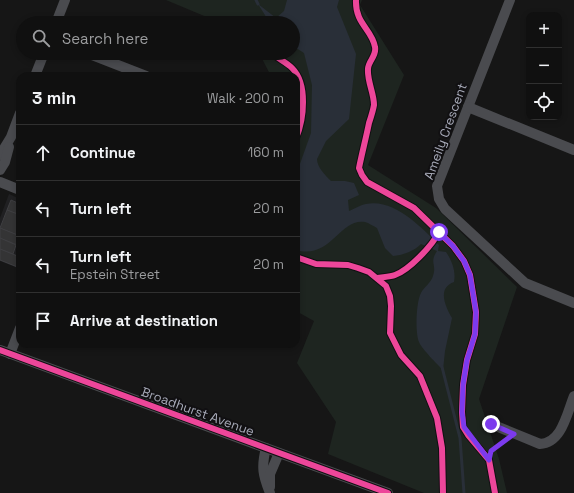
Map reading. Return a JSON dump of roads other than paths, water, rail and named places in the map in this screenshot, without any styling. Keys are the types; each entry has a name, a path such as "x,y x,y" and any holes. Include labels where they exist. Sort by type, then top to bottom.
{"street":[{"name":"Ameily Crescent","path":"510,0 437,186 439,199 445,209 525,283 574,303"},
{"path":"58,16 63,1"},
{"path":"37,72 41,60"},
{"path":"105,60 136,72"},
{"path":"468,107 574,150"},
{"path":"0,156 16,123"},
{"path":"0,170 5,162 10,137"},
{"path":"0,182 16,188"},
{"path":"10,354 16,338"},
{"name":"Broadhurst Avenue","path":"0,350 388,493"},
{"path":"491,424 540,444 546,444 551,442 556,437 561,429 574,396"},
{"path":"266,448 262,466 264,479 270,493"},
{"path":"270,493 270,474 279,453"}],"waterway":[{"path":"256,0 258,4"},
{"path":"442,367 460,438 464,493"}]}
